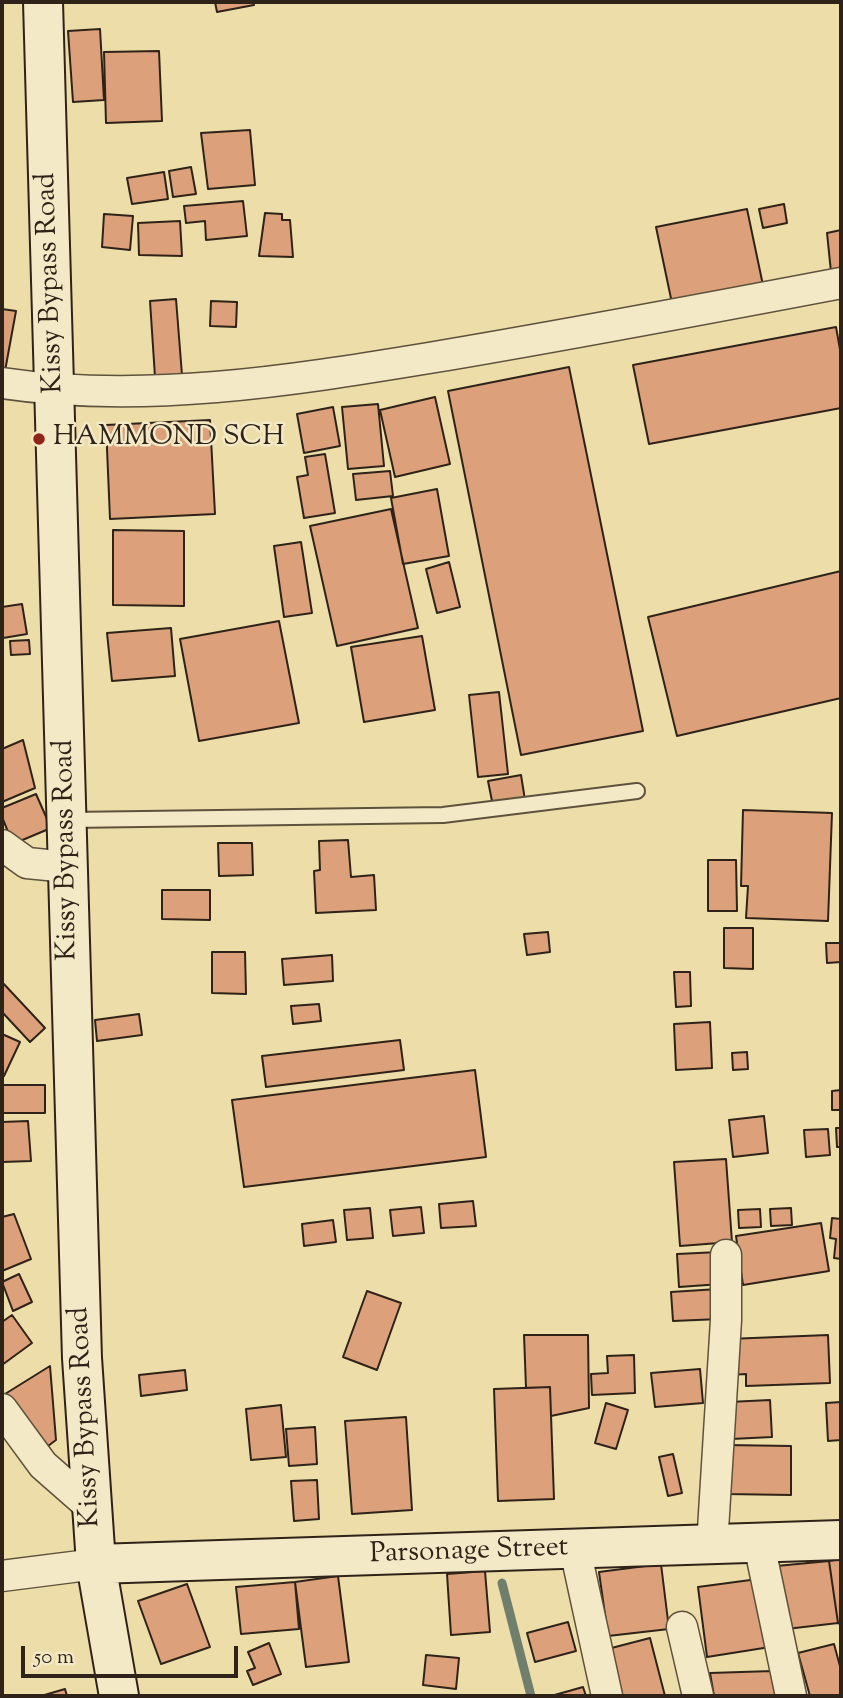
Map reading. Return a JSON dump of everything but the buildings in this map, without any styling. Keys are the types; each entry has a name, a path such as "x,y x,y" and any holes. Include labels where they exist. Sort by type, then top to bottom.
{"main road":[{"name":"Kissy Bypass Road","path":"43,2 56,391 77,1223 96,1564 119,1696"},
{"name":"Parsonage Street","path":"96,1564 841,1540"}],"street":[{"path":"2,383 56,391 221,386 346,371 542,339 841,283"},
{"path":"2,845 27,863 68,867"},
{"path":"712,1546 726,1320 726,1255"},
{"path":"2,1409 43,1465 92,1508"},
{"path":"759,1544 791,1696"},
{"path":"575,1549 607,1696"},
{"path":"2,1576 96,1564"},
{"path":"682,1627 698,1696"}],"lane":[{"path":"67,820 443,815 637,791"}],"waterway":[{"path":"502,1583 531,1696"}],"place":[{"name":"HAMMOND SCH","path":"39,439"}]}
